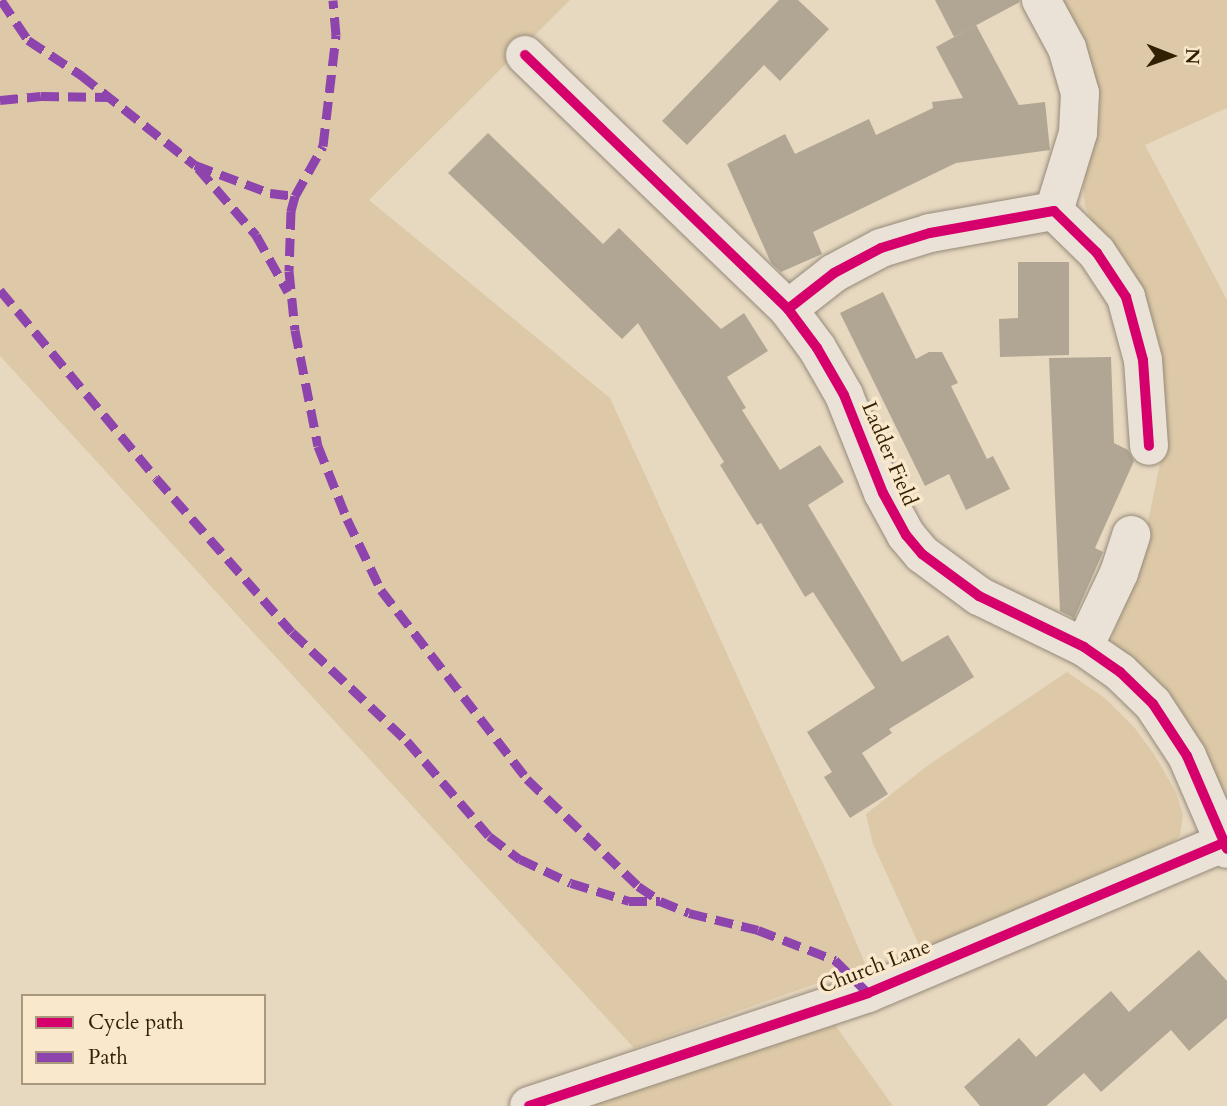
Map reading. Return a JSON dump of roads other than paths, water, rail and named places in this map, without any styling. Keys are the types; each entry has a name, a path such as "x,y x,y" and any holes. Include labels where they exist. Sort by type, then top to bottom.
{"street":[{"path":"1041,0 1067,48 1080,93 1078,133 1054,211"},
{"name":"Ladder Field","path":"525,55 788,309 817,348 844,395 883,493 906,535 922,554 952,579 999,608 1084,647 1128,679 1153,704 1187,756 1226,844"},
{"path":"788,309 834,273 881,248 930,233 1054,211"},
{"path":"1054,211 1097,253 1126,297 1143,360 1149,446"},
{"path":"1084,647 1119,573 1131,535"},
{"name":"Church Lane","path":"529,1106 868,993 1226,844"}]}
